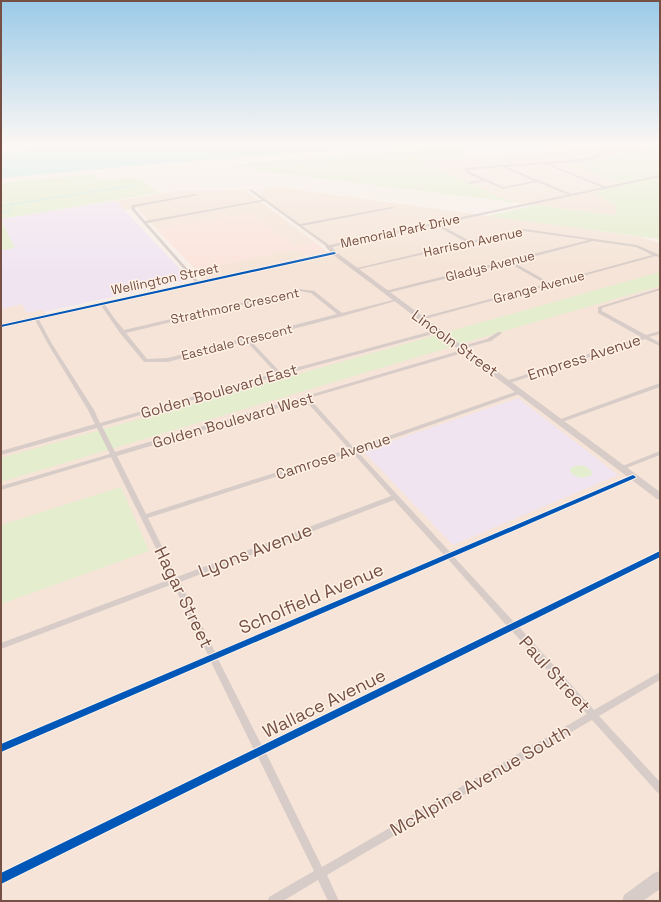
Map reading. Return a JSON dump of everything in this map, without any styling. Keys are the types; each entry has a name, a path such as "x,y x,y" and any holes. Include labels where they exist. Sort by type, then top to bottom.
{"main road":[{"name":"Memorial Park Drive","path":"328,246 610,187"},
{"name":"Lincoln Street","path":"328,246 334,253 660,497"},
{"path":"630,901 660,879"}],"street":[{"path":"552,187 571,195"},
{"name":"Lincoln Street","path":"251,190 328,246"},
{"path":"196,195 133,206 133,209 198,283"},
{"path":"144,222 265,200"},
{"path":"299,225 392,208"},
{"path":"436,224 469,242"},
{"name":"Harrison Avenue","path":"356,269 524,230 637,246 658,256"},
{"name":"Gladys Avenue","path":"387,292 594,240"},
{"name":"Wellington Street","path":"1,326 334,253"},
{"name":"Grange Avenue","path":"422,318 658,256"},
{"path":"510,262 549,284"},
{"path":"660,289 600,307 599,310 600,312 660,346"},
{"name":"Strathmore Crescent","path":"122,332 300,290 312,292 341,315"},
{"name":"Eastdale Crescent","path":"102,304 122,332 146,361 168,360 397,300"},
{"name":"Hagar Street","path":"36,318 50,344 83,395 99,426 334,901"},
{"name":"Golden Boulevard East","path":"1,453 279,374 438,331"},
{"name":"Empress Avenue","path":"508,382 660,332"},
{"name":"Golden Boulevard West","path":"1,488 306,398 463,349 489,340 500,334"},
{"path":"247,339 279,374"},
{"path":"560,421 660,385"},
{"name":"Camrose Avenue","path":"145,518 353,450 520,392"},
{"name":"Paul Street","path":"306,398 660,789"},
{"path":"622,468 660,453"},
{"name":"Scholfield Avenue","path":"1,748 633,477"},
{"name":"Lyons Avenue","path":"1,646 396,497"},
{"name":"Wallace Avenue","path":"1,879 660,554"},
{"name":"McAlpine Avenue South","path":"273,901 592,714 660,676"}],"shaded area":[{"path":"279,187 641,237 660,244 660,901 1,901 1,308 23,304 43,310 48,316 333,253 253,192"},
{"path":"477,187 615,187 593,192 615,205 618,216 521,203 499,197"},
{"path":"245,190 316,243 295,247 251,213 156,229 137,208 125,210 116,201 177,191"},
{"path":"116,201 190,280 44,312 42,310 27,313 22,304 1,309 1,250 14,247 1,219"},
{"path":"251,213 295,247 316,243 327,252 306,256 297,249 196,270 156,229"},
{"path":"297,249 306,256 202,280 196,270"},
{"path":"518,398 618,475 453,545 363,451"}],"green space":[{"path":"1,187 151,187 158,193 1,219"},
{"path":"391,187 477,187 499,197 521,203"},
{"path":"614,187 660,187 660,239 488,216 536,205 617,216 615,205 592,192"},
{"path":"1,220 15,248 1,250"},
{"path":"660,272 660,286 511,329 1,482 1,458"},
{"path":"578,465 585,466 591,470 592,475 580,478 575,476 570,472 570,468"},
{"path":"121,487 149,551 1,604 1,525"}],"waterway":[{"path":"1,206 123,187"},
{"path":"1,214 9,211 13,205"}],"cycle path":[{"path":"1,326 334,253"},
{"path":"1,748 633,477"},
{"path":"1,879 660,554"}]}
